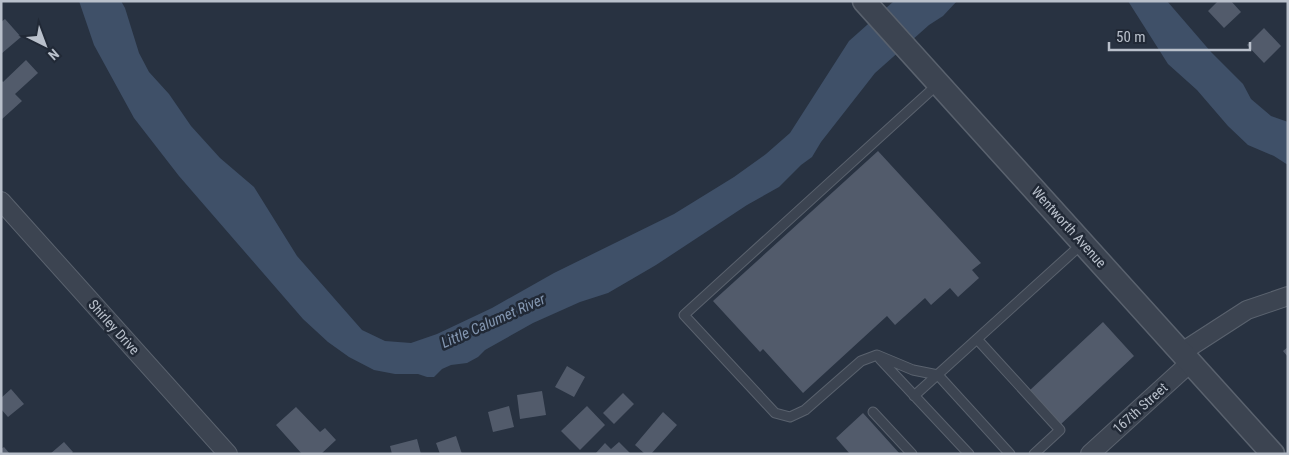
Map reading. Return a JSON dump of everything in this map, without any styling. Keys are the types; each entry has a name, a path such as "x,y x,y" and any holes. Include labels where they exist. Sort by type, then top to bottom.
{"street":[{"name":"Wentworth Avenue","path":"864,1 1273,454"},
{"name":"Shirley Drive","path":"1,201 228,454"},
{"name":"167th Street","path":"1090,454 1186,357 1247,310 1288,296"}],"lane":[{"path":"938,83 684,315 775,413 790,417 805,410 861,361 877,355 913,370 938,375 1010,454"},
{"path":"914,396 1083,243"},
{"path":"977,339 1060,430 1034,454"},
{"path":"877,355 969,454"},
{"path":"873,412 912,454"}],"water":[{"name":"Little Calumet River","path":"79,1 121,1 139,53 149,72 169,94 191,126 220,158 254,187 297,256 362,330 385,341 411,343 437,334 492,308 554,273 674,214 734,177 766,154 790,133 849,41 894,1 957,1 943,16 929,25 875,73 821,142 812,157 779,187 747,205 656,265 608,293 580,302 533,323 485,350 478,357 467,363 451,365 442,369 434,377 427,377 418,374 395,374 374,370 349,357 328,342 303,319 179,176 134,118 94,45"},
{"path":"1128,1 1167,1 1211,52 1243,84 1251,99 1271,116 1288,122 1288,165 1274,156 1248,145 1228,126 1197,90 1168,64"}],"building":[{"path":"1218,1 1231,1 1241,12 1224,28 1208,11"},
{"path":"5,19 21,37 1,54 1,22"},
{"path":"1264,28 1281,46 1264,63 1247,45"},
{"path":"26,60 38,73 15,94 22,101 1,120 1,80 3,82"},
{"path":"878,151 981,263 972,270 979,278 958,297 950,288 931,305 925,298 895,325 887,316 803,393 763,349 760,352 713,301"},
{"path":"1103,322 1134,356 1060,425 1029,391"},
{"path":"1288,347 1288,357 1283,351"},
{"path":"567,366 585,377 574,397 555,387"},
{"path":"11,389 24,404 8,417 1,409 1,398"},
{"path":"542,391 546,415 520,419 517,395"},
{"path":"623,393 634,404 614,424 603,413"},
{"path":"509,406 514,427 493,432 488,412"},
{"path":"587,406 605,425 580,450 561,431"},
{"path":"296,407 320,432 325,428 336,440 321,454 302,454 276,425"},
{"path":"663,412 677,425 651,454 645,454 635,445"},
{"path":"863,413 900,454 850,454 836,438"},
{"path":"456,436 462,454 440,454 436,443"},
{"path":"417,439 421,454 392,454 390,446"},
{"path":"64,442 73,452 71,454 50,454"},
{"path":"619,442 631,454 595,454 605,443 611,449"},
{"path":"4,447 10,454 1,454 1,449"}]}
